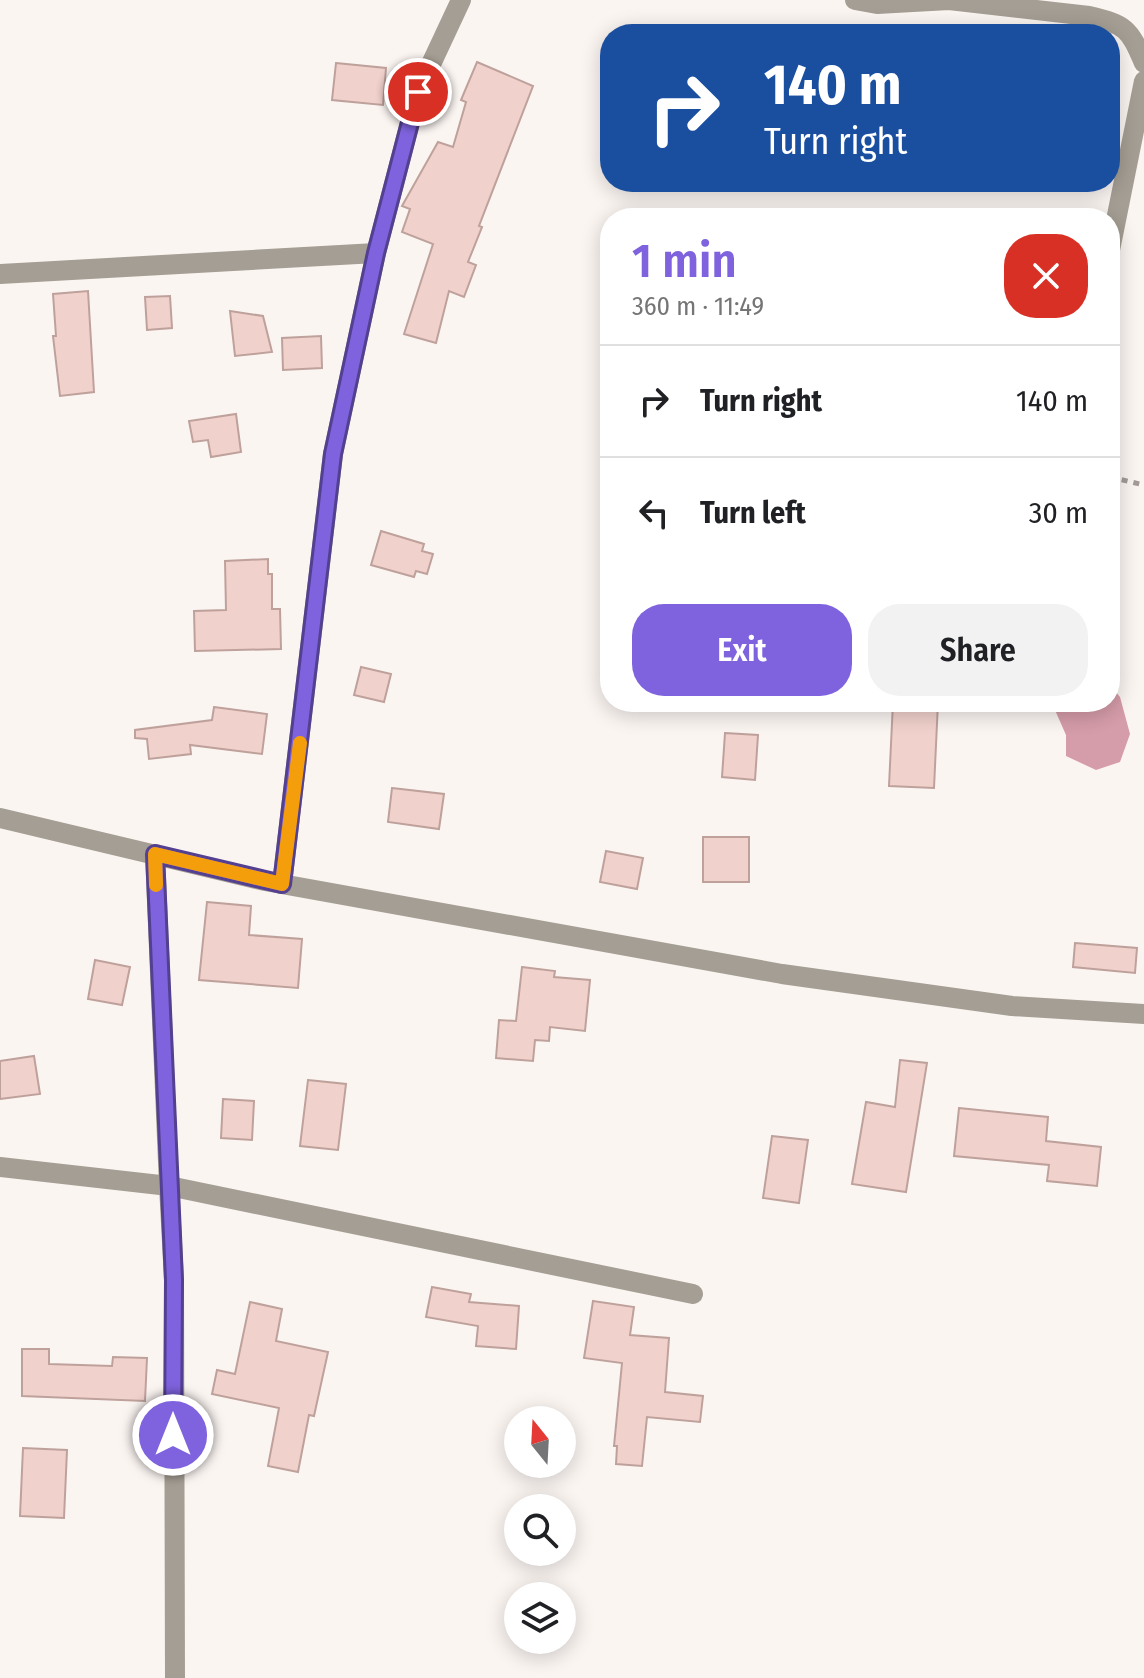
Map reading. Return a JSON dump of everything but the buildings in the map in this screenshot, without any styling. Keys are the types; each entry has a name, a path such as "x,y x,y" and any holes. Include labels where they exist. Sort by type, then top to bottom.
{"street":[{"path":"282,884 333,454 376,253 418,92 461,0"},
{"path":"855,0 877,4 949,0 1089,16 1116,24"},
{"path":"1120,26 1131,33 1144,63"},
{"path":"1118,208 1144,81"},
{"path":"0,274 376,253"},
{"path":"0,818 282,884 782,974 1012,1006 1144,1014"},
{"path":"155,854 174,1280 175,1678"},
{"path":"0,1167 169,1186 693,1294"}],"path":[{"path":"1120,479 1144,485"}],"shaded area":[{"path":"1120,697 1130,734 1120,762 1096,770 1066,756 1066,735 1056,712 1120,712"}],"slow traffic":[{"path":"156,885 155,854 282,884 300,743"}],"route":[{"path":"173,1435 174,1280 155,854 282,884 333,454 376,253 418,92"}]}
